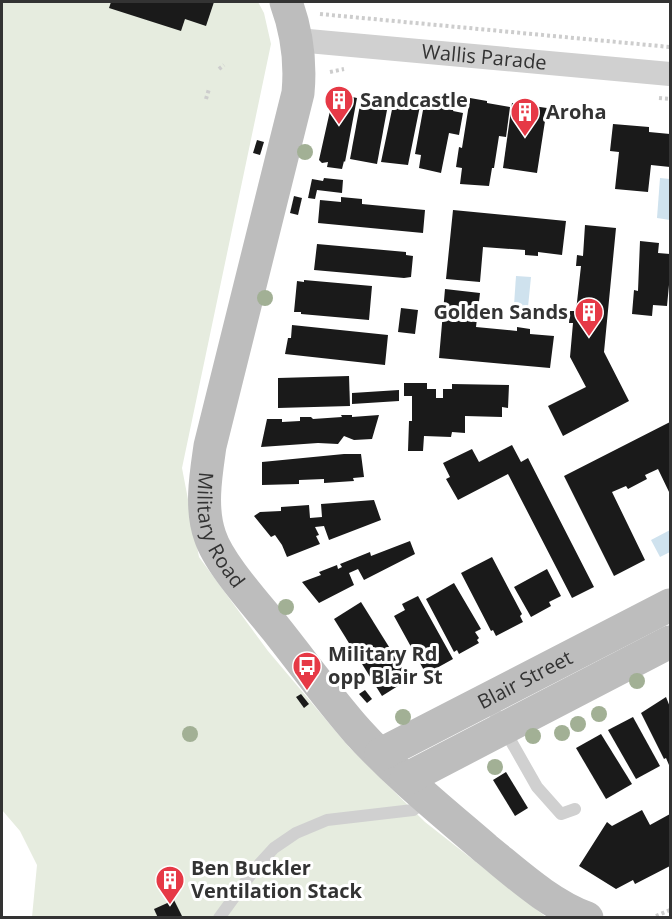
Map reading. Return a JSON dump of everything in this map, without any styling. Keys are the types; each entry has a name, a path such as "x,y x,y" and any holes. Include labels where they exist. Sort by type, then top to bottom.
{"street":[{"name":"Military Road","path":"286,2 297,40 300,69 298,93 210,446 206,478 206,525 210,538 242,586 358,732 417,789 512,870 548,898 587,918"},
{"name":"Wallis Parade","path":"297,40 670,74"},
{"name":"Blair Street","path":"381,754 670,605"},
{"name":"Blair Street","path":"417,789 503,728 670,642"}],"lane":[{"path":"487,699 537,787 561,814 574,809"},
{"path":"219,918 254,870 274,848 296,833 327,820 413,810 417,789"}],"path":[{"path":"320,14 670,47"},
{"path":"219,69 224,65"},
{"path":"206,99 209,89"},
{"path":"656,916 670,910"}],"shaded area":[{"path":"2,2 258,2 264,13 271,44 182,468 199,557 268,651 349,747 425,822 546,917 32,917 37,865 20,831 2,810"}],"water":[{"path":"660,178 670,179 670,220 657,218"},
{"path":"516,276 531,277 528,307 514,305"},
{"path":"670,530 670,552 660,557 651,540"}],"building":[{"path":"111,2 214,2 206,26 185,19 181,31 109,8"},
{"name":"Sandcastle","path":"334,93 357,98 342,169 327,167 328,162 322,163 319,160"},
{"path":"362,94 389,99 377,164 350,159"},
{"path":"408,98 421,101 408,165 381,162 394,100 408,102"},
{"path":"470,98 510,107 506,137 499,136 489,186 460,184 462,168 456,167 459,147 462,148"},
{"path":"425,99 455,104 453,111 463,113 459,135 449,133 441,173 419,168 421,155 415,154"},
{"name":"Aroha","path":"512,103 547,108 537,173 503,168"},
{"path":"613,124 649,127 649,132 670,134 670,167 651,165 648,192 615,189 619,152 610,151"},
{"path":"257,140 264,142 260,155 253,153"},
{"path":"324,178 343,180 342,193 317,190 315,199 308,198 312,179 323,181"},
{"path":"294,196 302,198 298,215 290,213"},
{"path":"341,197 362,199 362,204 425,210 423,233 318,223 320,200 341,202"},
{"path":"453,210 566,221 562,255 538,252 538,256 525,255 525,250 483,247 480,282 446,279"},
{"name":"Golden Sands","path":"585,225 616,228 604,352 629,401 563,436 548,406 586,387 570,357 573,323 569,323 570,311 576,311 581,266 576,266 577,255 583,256"},
{"path":"640,241 659,243 658,253 670,254 667,306 653,305 652,316 632,314 634,290 638,291"},
{"path":"317,244 406,252 406,255 413,256 411,277 314,270"},
{"path":"304,280 372,286 369,320 294,312 297,281 304,282"},
{"path":"445,289 480,293 476,327 517,331 517,327 530,329 530,334 554,336 550,368 439,358"},
{"path":"401,308 418,310 415,334 398,332"},
{"path":"292,325 388,335 385,365 285,354 288,338 291,338"},
{"path":"349,376 350,406 278,408 278,378"},
{"path":"404,383 427,383 427,389 436,389 436,398 443,398 443,389 452,389 452,384 509,385 508,408 502,407 502,417 465,416 465,433 452,432 451,437 424,436 423,451 408,451 409,421 412,421 412,396 404,396"},
{"path":"399,390 399,401 352,404 352,393"},
{"path":"341,415 352,415 352,417 379,415 372,439 354,440 344,436 338,444 261,447 267,419 282,419 282,422 300,421 300,417 313,419 342,417"},
{"path":"670,422 670,494 658,469 645,475 647,479 628,489 626,486 612,492 645,560 614,576 564,476"},
{"path":"512,445 521,462 528,458 594,587 572,598 508,474 458,500 446,479 450,477 443,463 472,449 479,462"},
{"path":"361,454 364,477 353,478 354,481 324,483 324,479 299,480 299,484 262,485 262,462"},
{"path":"374,500 381,520 329,540 324,526 315,527 320,544 287,557 275,535 271,537 254,516 260,512 281,511 281,507 309,505 310,518 322,517 321,504"},
{"path":"410,541 415,554 364,580 358,569 349,573 354,585 319,603 302,582 321,575 319,572 337,565 338,569 342,567 340,564 370,552 371,556"},
{"path":"492,557 522,614 520,616 523,622 496,636 493,630 491,631 461,573"},
{"path":"547,569 561,596 549,602 551,606 531,617 514,587"},
{"path":"454,583 481,629 475,632 479,643 459,654 457,650 454,652 426,599"},
{"path":"418,596 453,659 426,674 394,616 405,610 402,604"},
{"path":"361,602 409,679 382,696 334,619"},
{"path":"365,690 372,699 367,703 359,694"},
{"path":"301,694 309,704 304,708 296,697"},
{"path":"666,697 670,707 669,765 641,713"},
{"path":"633,717 660,766 636,779 608,730"},
{"path":"601,734 632,784 606,799 576,748"},
{"path":"506,772 528,808 515,816 493,780"},
{"path":"642,810 650,825 670,814 670,866 635,884 633,880 616,889 579,866 607,822 612,826"},
{"name":"Ben Buckler Ventilation Stack","path":"174,900 183,918 158,918 154,909"}],"place":[{"name":"Sandcastle","path":"339,126"},
{"name":"Aroha","path":"525,138"},
{"name":"Golden Sands","path":"589,338"},
{"name":"Military Rd opp Blair St","path":"307,692"},
{"name":"Ben Buckler Ventilation Stack","path":"170,906"}]}
